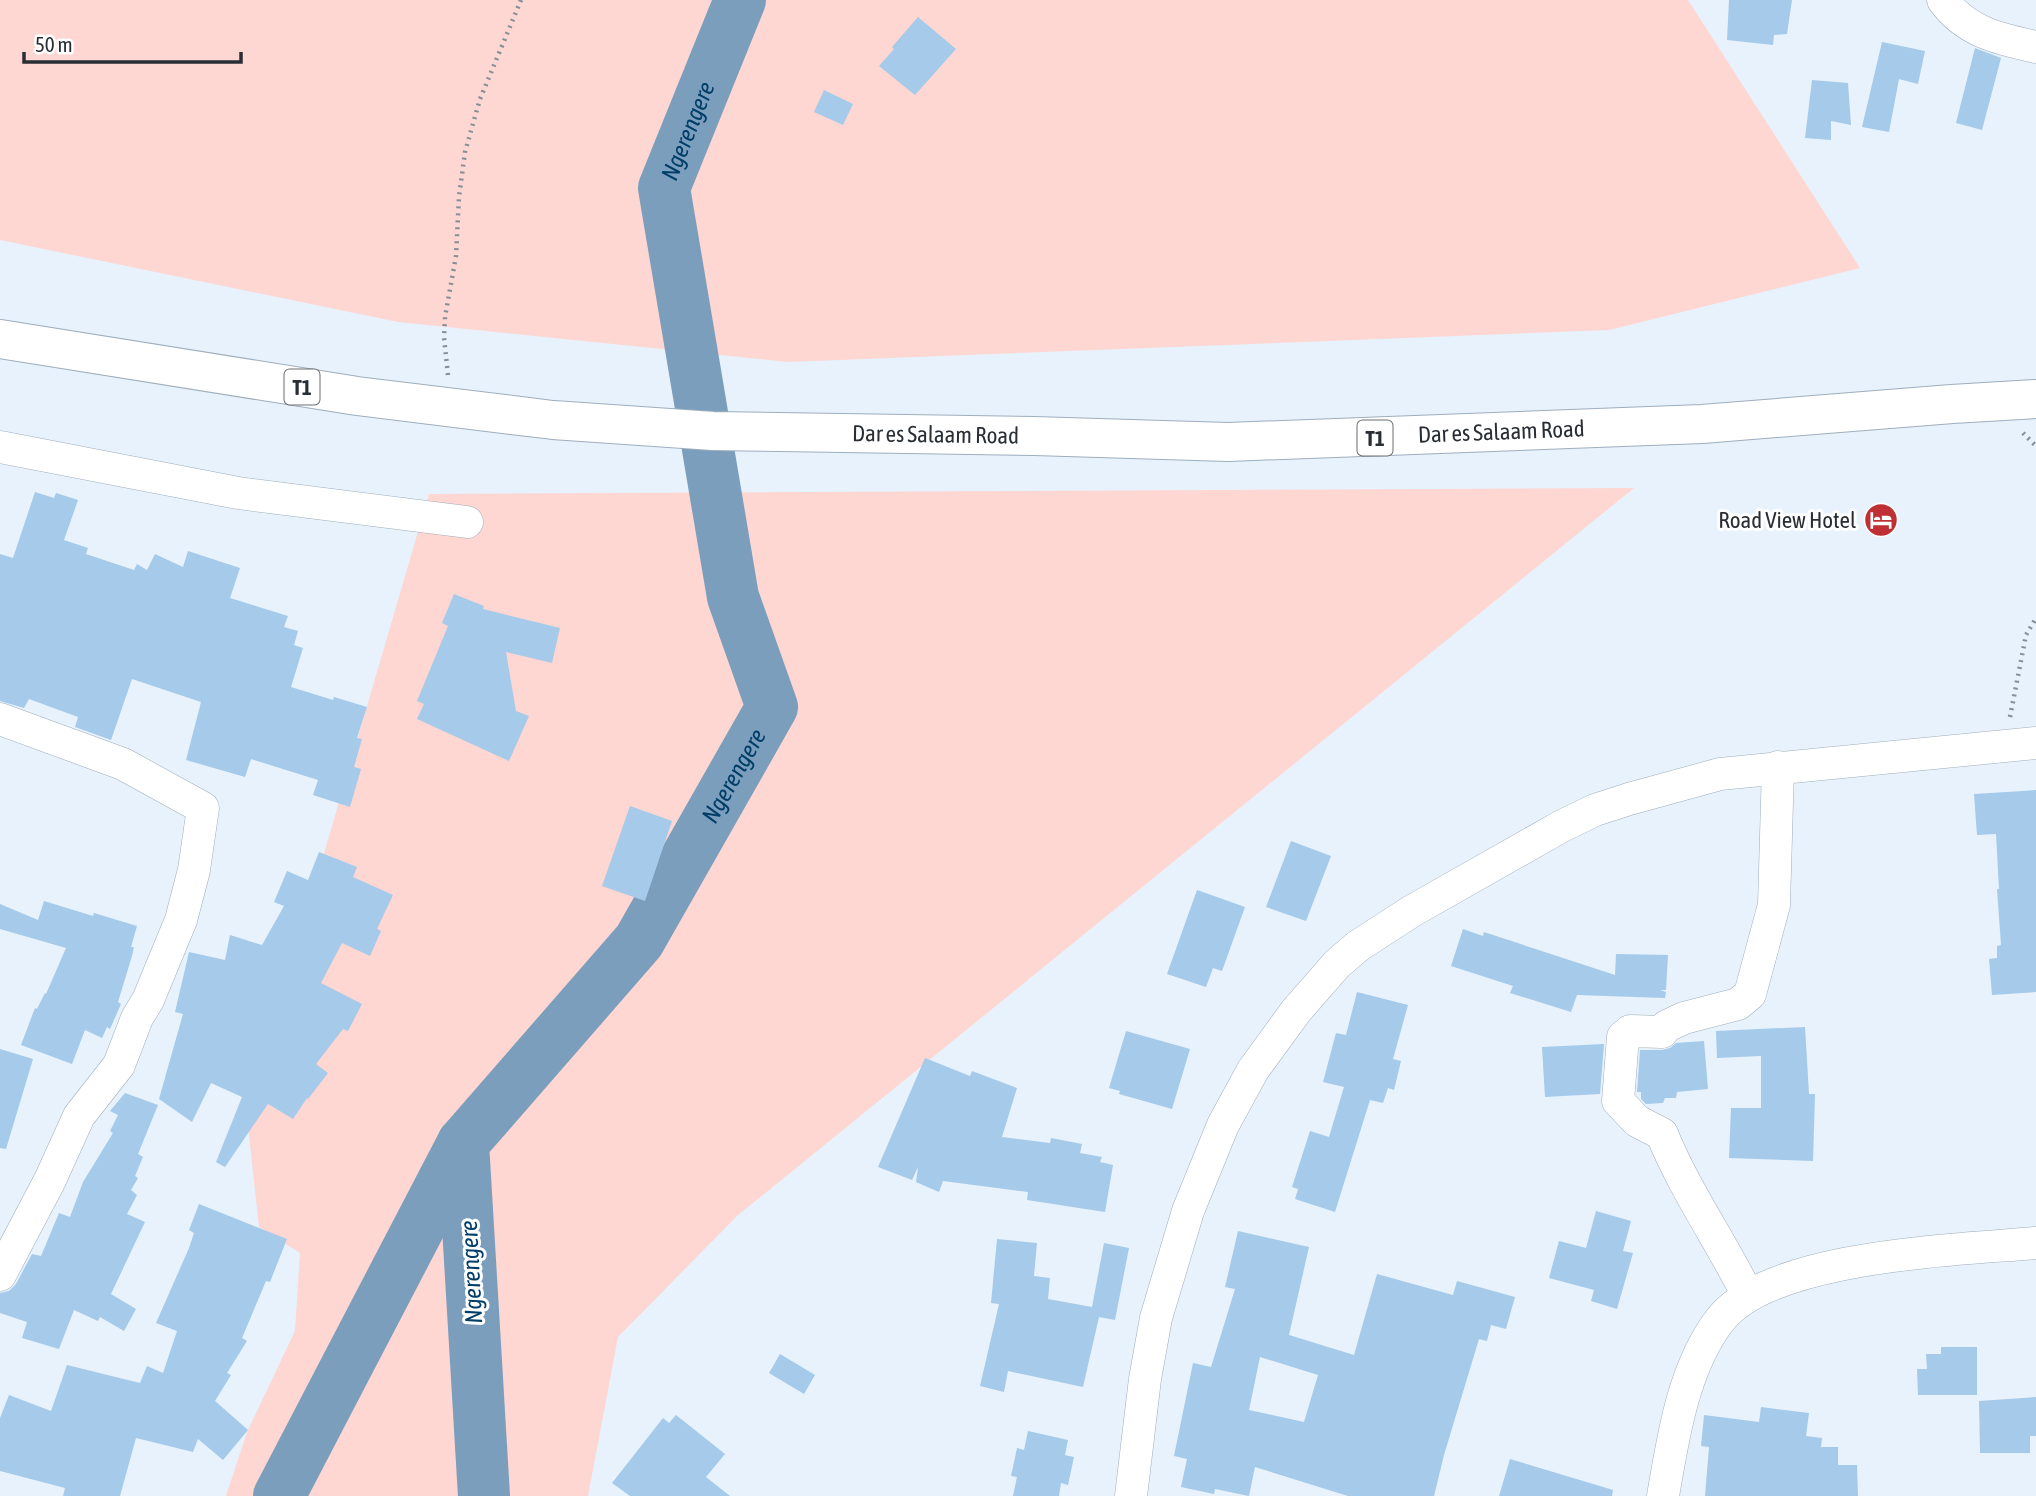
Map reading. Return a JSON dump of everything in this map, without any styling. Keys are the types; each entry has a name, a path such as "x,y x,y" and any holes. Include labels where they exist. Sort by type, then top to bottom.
{"highway":[{"name":"T1","path":"0,340 450,408"},
{"name":"Dar es Salaam Road","path":"450,408 606,425 713,432 1034,436 1228,442 1702,424 2036,400"}],"street":[{"path":"1943,0 1953,14 1971,27 2004,40 2036,47"},
{"path":"0,447 238,493 467,522"},
{"path":"0,719 123,764 203,808 194,870 181,920 148,1000 137,1018 120,1065 79,1116 50,1180 0,1276"},
{"path":"1131,1496 1144,1379 1156,1318 1188,1211 1223,1125 1253,1070 1319,983 1358,946 1412,911 1584,815 1629,799 1720,774 2036,743"},
{"path":"1748,1296 1662,1134 1637,1121 1618,1101 1623,1037 1630,1031 1662,1032 1667,1026 1684,1018 1738,1004 1751,994 1774,905 1778,767"},
{"path":"1662,1496 1680,1416 1703,1347 1721,1319 1748,1296 1804,1274 1844,1263 2036,1243"}],"path":[{"path":"450,408 445,317 456,256 465,152 480,99 513,25 521,0"},
{"path":"1973,750 2012,715 2026,635 2036,618"}],"shaded area":[{"path":"0,0 1688,0 1860,268 1609,330 788,362 398,322 0,240"},
{"path":"1634,488 737,1216 618,1337 588,1496 226,1496 247,1432 295,1331 300,1253 259,1227 247,1117 429,494"}],"building":[{"path":"1729,0 1792,0 1787,34 1774,35 1773,45 1727,40"},
{"path":"918,17 956,49 915,95 879,66"},
{"path":"1882,42 1925,51 1918,84 1899,79 1889,132 1862,127"},
{"path":"1975,48 2001,58 1982,130 1956,123"},
{"path":"1812,80 1848,83 1851,125 1831,121 1831,140 1805,138"},
{"path":"824,90 853,104 843,125 814,112"},
{"path":"35,492 54,498 56,493 78,500 64,540 88,548 86,554 134,570 137,564 147,570 155,554 183,567 188,551 240,568 230,598 288,616 284,627 298,631 294,645 303,648 291,687 367,707 357,738 362,739 354,767 361,769 350,807 313,795 318,780 251,759 245,777 186,760 201,702 132,679 111,740 75,727 78,717 29,699 24,708 0,701 0,554 13,558"},
{"path":"454,594 484,606 483,609 560,628 552,663 506,652 516,711 529,716 509,761 417,719 424,704 417,701 448,626 442,623"},
{"path":"2036,790 2036,992 1992,995 1989,959 1997,958 1997,946 2001,945 1996,834 1977,835 1974,794"},
{"path":"630,806 672,821 645,901 602,886"},
{"path":"1291,841 1331,856 1306,921 1266,907"},
{"path":"319,852 357,867 353,877 393,895 377,929 381,931 370,956 342,943 321,983 362,1004 348,1031 343,1029 316,1064 328,1073 293,1119 268,1104 225,1167 216,1162 242,1097 211,1083 192,1122 159,1099 183,1014 175,1012 189,952 225,960 230,935 262,945 284,906 274,902 287,871 308,880"},
{"path":"1197,890 1245,907 1222,971 1213,968 1206,987 1167,974"},
{"path":"44,901 137,926 131,947 134,947 132,956 118,1002 121,1004 110,1029 107,1027 102,1038 85,1030 72,1064 21,1045 35,1008 37,1009 46,994 66,948 0,929 0,904 38,920"},
{"path":"1463,929 1483,936 1484,932 1615,975 1616,954 1668,955 1666,990 1660,990 1666,992 1665,998 1577,995 1571,1012 1510,993 1513,986 1451,966"},
{"path":"1357,992 1408,1005 1393,1059 1401,1061 1394,1090 1388,1088 1383,1103 1370,1100 1335,1212 1295,1199 1298,1189 1292,1187 1310,1131 1329,1137 1344,1087 1323,1082 1336,1033 1346,1035"},
{"path":"1805,1027 1809,1094 1815,1094 1813,1161 1729,1158 1731,1108 1761,1108 1761,1056 1717,1058 1716,1031"},
{"path":"1126,1031 1190,1049 1172,1109 1119,1094 1120,1091 1109,1088"},
{"path":"1704,1041 1708,1089 1677,1092 1676,1098 1665,1098 1663,1103 1646,1104 1641,1099 1641,1092 1637,1092 1640,1050 1662,1050 1676,1043"},
{"path":"1604,1044 1600,1094 1545,1097 1542,1047"},
{"path":"0,1049 33,1059 6,1149 0,1148"},
{"path":"925,1058 970,1076 972,1071 1017,1088 1002,1137 1050,1143 1051,1138 1082,1144 1080,1153 1102,1157 1100,1162 1113,1165 1105,1212 1027,1200 1028,1192 943,1181 939,1192 916,1182 918,1167 912,1180 878,1167"},
{"path":"125,1093 158,1105 138,1154 143,1157 135,1176 138,1178 131,1190 137,1195 127,1214 145,1222 111,1294 136,1309 124,1331 100,1317 98,1321 74,1310 59,1349 22,1338 27,1322 0,1313 0,1293 9,1291 16,1284 32,1254 41,1256 59,1213 70,1217 83,1182 113,1133 110,1131 118,1115 110,1111"},
{"path":"199,1204 287,1239 270,1282 266,1281 242,1338 247,1341 227,1373 231,1375 215,1401 248,1430 223,1460 198,1439 193,1452 136,1438 120,1496 63,1496 65,1488 0,1471 0,1418 9,1395 51,1411 67,1365 140,1383 147,1366 163,1373 177,1331 156,1323 189,1248 194,1233 189,1230"},
{"path":"1596,1211 1631,1221 1623,1251 1633,1253 1617,1309 1591,1301 1594,1290 1549,1278 1559,1241 1586,1248"},
{"path":"1238,1231 1309,1247 1289,1335 1354,1355 1377,1274 1453,1295 1457,1281 1515,1297 1506,1329 1491,1325 1487,1341 1479,1339 1434,1496 1348,1496 1255,1467 1249,1496 1215,1489 1214,1494 1181,1487 1187,1459 1174,1456 1193,1363 1211,1367 1235,1289 1225,1287","holes":["1260,1357 1318,1375 1304,1422 1249,1410"]},
{"path":"997,1239 1037,1243 1034,1276 1050,1278 1048,1299 1092,1307 1104,1243 1129,1248 1115,1320 1099,1317 1083,1387 1008,1371 1004,1392 980,1386 999,1304 991,1303"},
{"path":"1941,1347 1977,1347 1977,1395 1918,1395 1917,1369 1927,1369 1926,1354 1941,1354"},
{"path":"780,1354 815,1375 804,1394 769,1373"},
{"path":"2036,1397 2036,1436 2030,1436 2030,1453 1980,1453 1979,1401"},
{"path":"1761,1407 1809,1413 1806,1436 1822,1438 1821,1447 1838,1447 1838,1465 1857,1465 1858,1496 1705,1496 1709,1447 1701,1446 1704,1415 1759,1422"},
{"path":"676,1415 725,1454 706,1477 730,1496 630,1496 612,1483 663,1418 669,1423"},
{"path":"1028,1431 1068,1440 1065,1455 1074,1457 1068,1485 1061,1483 1059,1496 1013,1496 1017,1477 1011,1476 1017,1448 1024,1450"},
{"path":"1510,1459 1613,1490 1612,1496 1499,1496"}],"waterway":[{"name":"Ngerengere","path":"484,1496 463,1143 639,941 772,707 733,597 664,188 740,0"},
{"path":"279,1496 463,1143"}],"place":[{"name":"Road View Hotel","path":"1881,520"}]}
